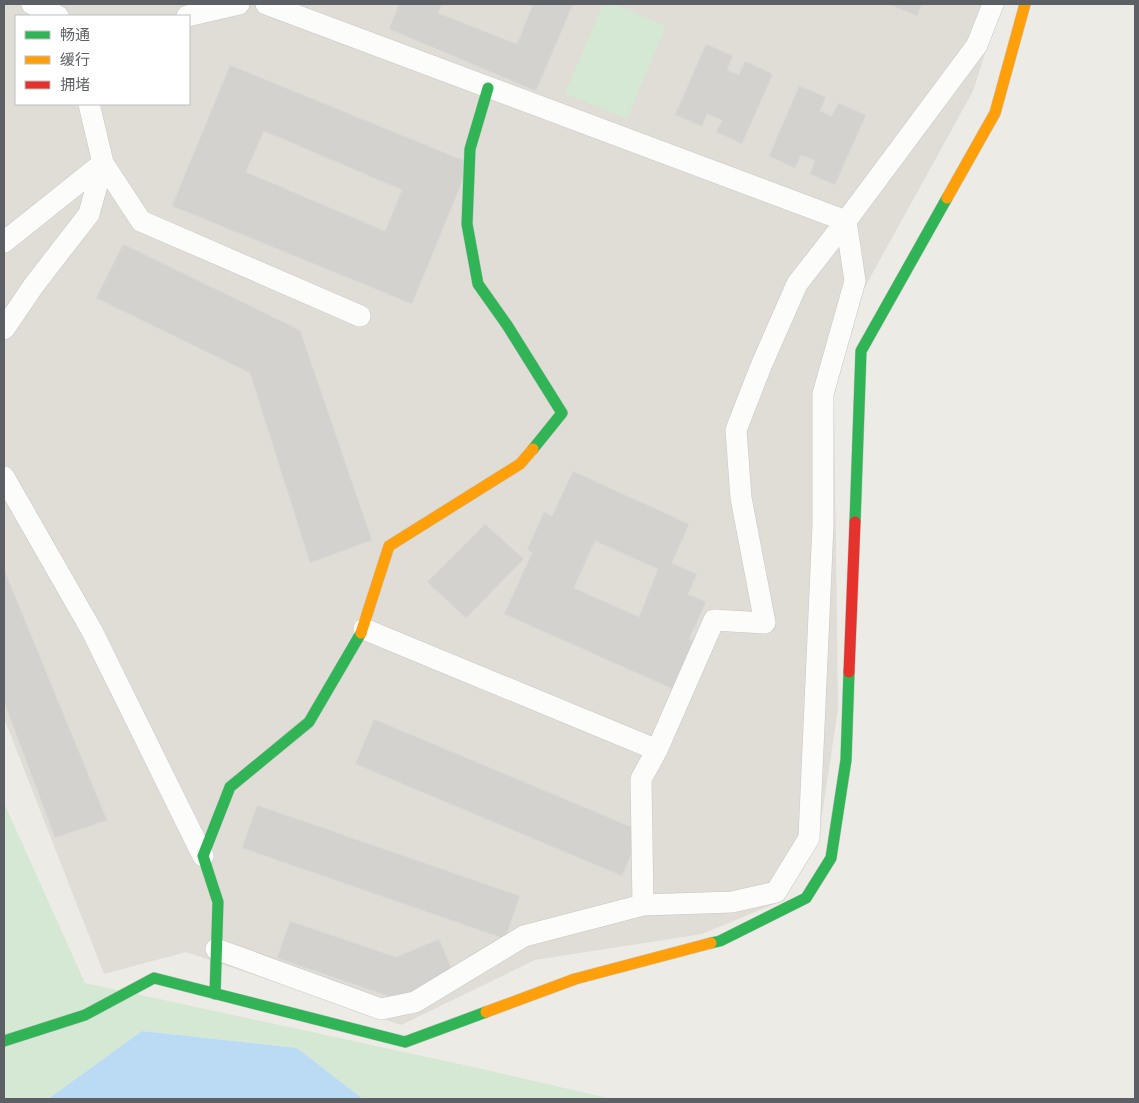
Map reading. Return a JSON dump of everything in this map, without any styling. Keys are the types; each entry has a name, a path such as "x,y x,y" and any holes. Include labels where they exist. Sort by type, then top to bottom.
{"street":[{"path":"32,4 56,15"},
{"path":"190,15 239,4"},
{"path":"266,4 846,221"},
{"path":"642,905 642,779 657,750 714,620 765,623 741,498 736,430 760,366 797,284 977,45 993,4"},
{"path":"4,1041 85,1015 154,978 405,1042 575,979 720,941 806,898 831,858 846,760 861,351 995,113 1025,4"},
{"path":"203,856 230,787 309,722 364,630 389,546 520,464 562,413 507,325 478,284 468,224 470,149 488,88"},
{"path":"89,105 103,163 141,221 360,316"},
{"path":"4,242 103,163"},
{"path":"4,329 34,285 89,214 103,163"},
{"path":"216,949 382,1009 415,1002 524,936 642,905 732,902 776,892 808,838 823,525 823,394 854,281 846,221"},
{"path":"4,477 92,631 203,856 218,902 215,994"},
{"path":"364,630 657,750"}],"shaded area":[{"path":"4,4 1001,4 973,91 855,305 834,390 838,709 818,841 784,900 702,934 535,960 401,1025 186,952 104,974 4,718"}],"green space":[{"path":"603,4 614,4 666,26 627,119 565,93"},
{"path":"4,803 85,983 612,1099 363,1099 297,1048 142,1031 48,1099 4,1099"}],"water":[{"path":"142,1031 297,1048 363,1099 48,1099"}],"building":[{"path":"399,4 442,4 438,13 517,44 533,4 573,4 536,91 389,29"},
{"path":"888,4 922,4 917,16"},
{"path":"706,44 733,56 727,70 739,75 745,61 773,74 742,144 716,132 722,120 707,114 702,126 675,115"},
{"path":"230,65 470,163 412,304 172,206","holes":["264,131 402,190 385,231 246,172"]},
{"path":"799,86 826,97 820,111 832,116 838,103 866,115 835,185 810,174 815,161 801,155 795,168 769,156"},
{"path":"123,244 300,330 372,540 310,563 250,373 96,298"},
{"path":"573,471 689,524 672,563 697,574 688,594 706,602 689,639 700,645 679,692 504,614 532,553 527,550 544,512 552,516","holes":["595,541 658,569 639,617 574,588"]},
{"path":"485,524 524,559 466,618 427,582"},
{"path":"4,569 107,820 55,838 4,702"},
{"path":"374,719 641,831 622,876 355,764"},
{"path":"257,805 520,896 505,939 242,848"},
{"path":"290,921 396,957 439,939 454,974 397,999 277,958"}],"traffic: fast":[{"path":"488,88 470,149 467,224 478,284 507,325 562,413 533,449"},
{"path":"855,522 861,351 947,198"},
{"path":"215,994 218,902 203,856 230,787 309,722 361,633"},
{"path":"711,943 720,941 806,898 831,858 846,760 849,672"},
{"path":"4,1041 85,1015 154,978 405,1042 486,1012"}],"traffic: slow":[{"path":"947,198 995,113 1025,4"},
{"path":"361,633 389,546 520,464 533,449"},
{"path":"486,1012 575,979 711,943"}],"traffic: jam":[{"path":"849,672 855,522"}]}
